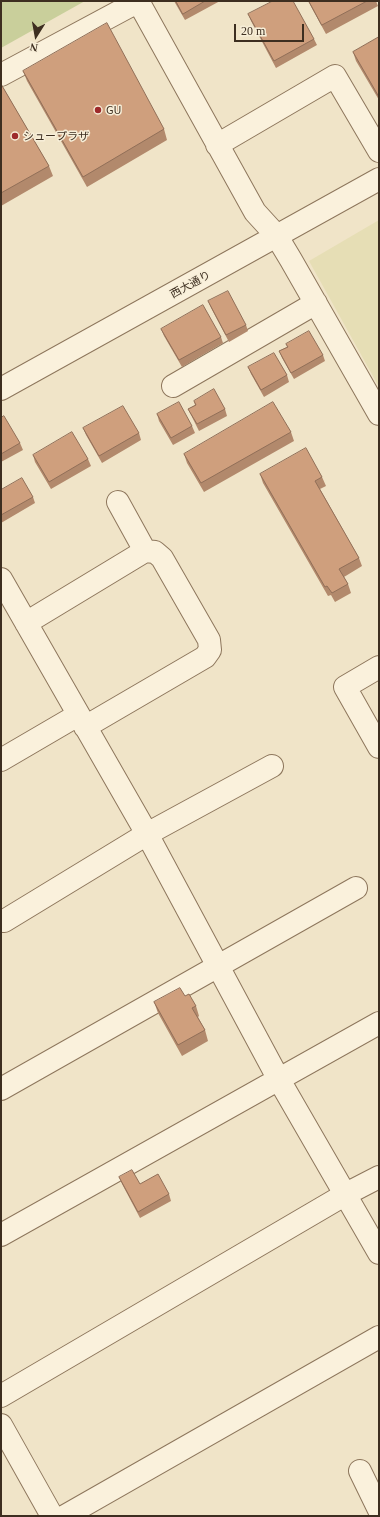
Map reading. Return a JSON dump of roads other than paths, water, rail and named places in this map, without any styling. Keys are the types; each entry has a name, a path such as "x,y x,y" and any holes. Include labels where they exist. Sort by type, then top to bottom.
{"street":[{"path":"1,76 138,1 255,212 276,236 379,414"},
{"path":"217,145 335,76 379,151"},
{"name":"西大通り","path":"1,389 379,179"},
{"path":"173,386 316,303"},
{"path":"118,502 145,551"},
{"path":"1,760 82,721 205,657 210,650 209,640 162,558 155,552 145,551 26,623"},
{"path":"1,579 7,606 26,623 147,834 278,1078 379,1253"},
{"path":"379,667 344,687 379,747"},
{"path":"4,921 147,834 272,766"},
{"path":"1,1088 218,964 356,888"},
{"path":"1,1235 278,1078 379,1023"},
{"path":"1,1396 346,1194 379,1177"},
{"path":"65,1516 379,1337"},
{"path":"1,1424 52,1516"},
{"path":"360,1471 379,1510"}],"place":[{"name":"GU","path":"98,110"},
{"name":"シュープラザ","path":"15,136"}]}
